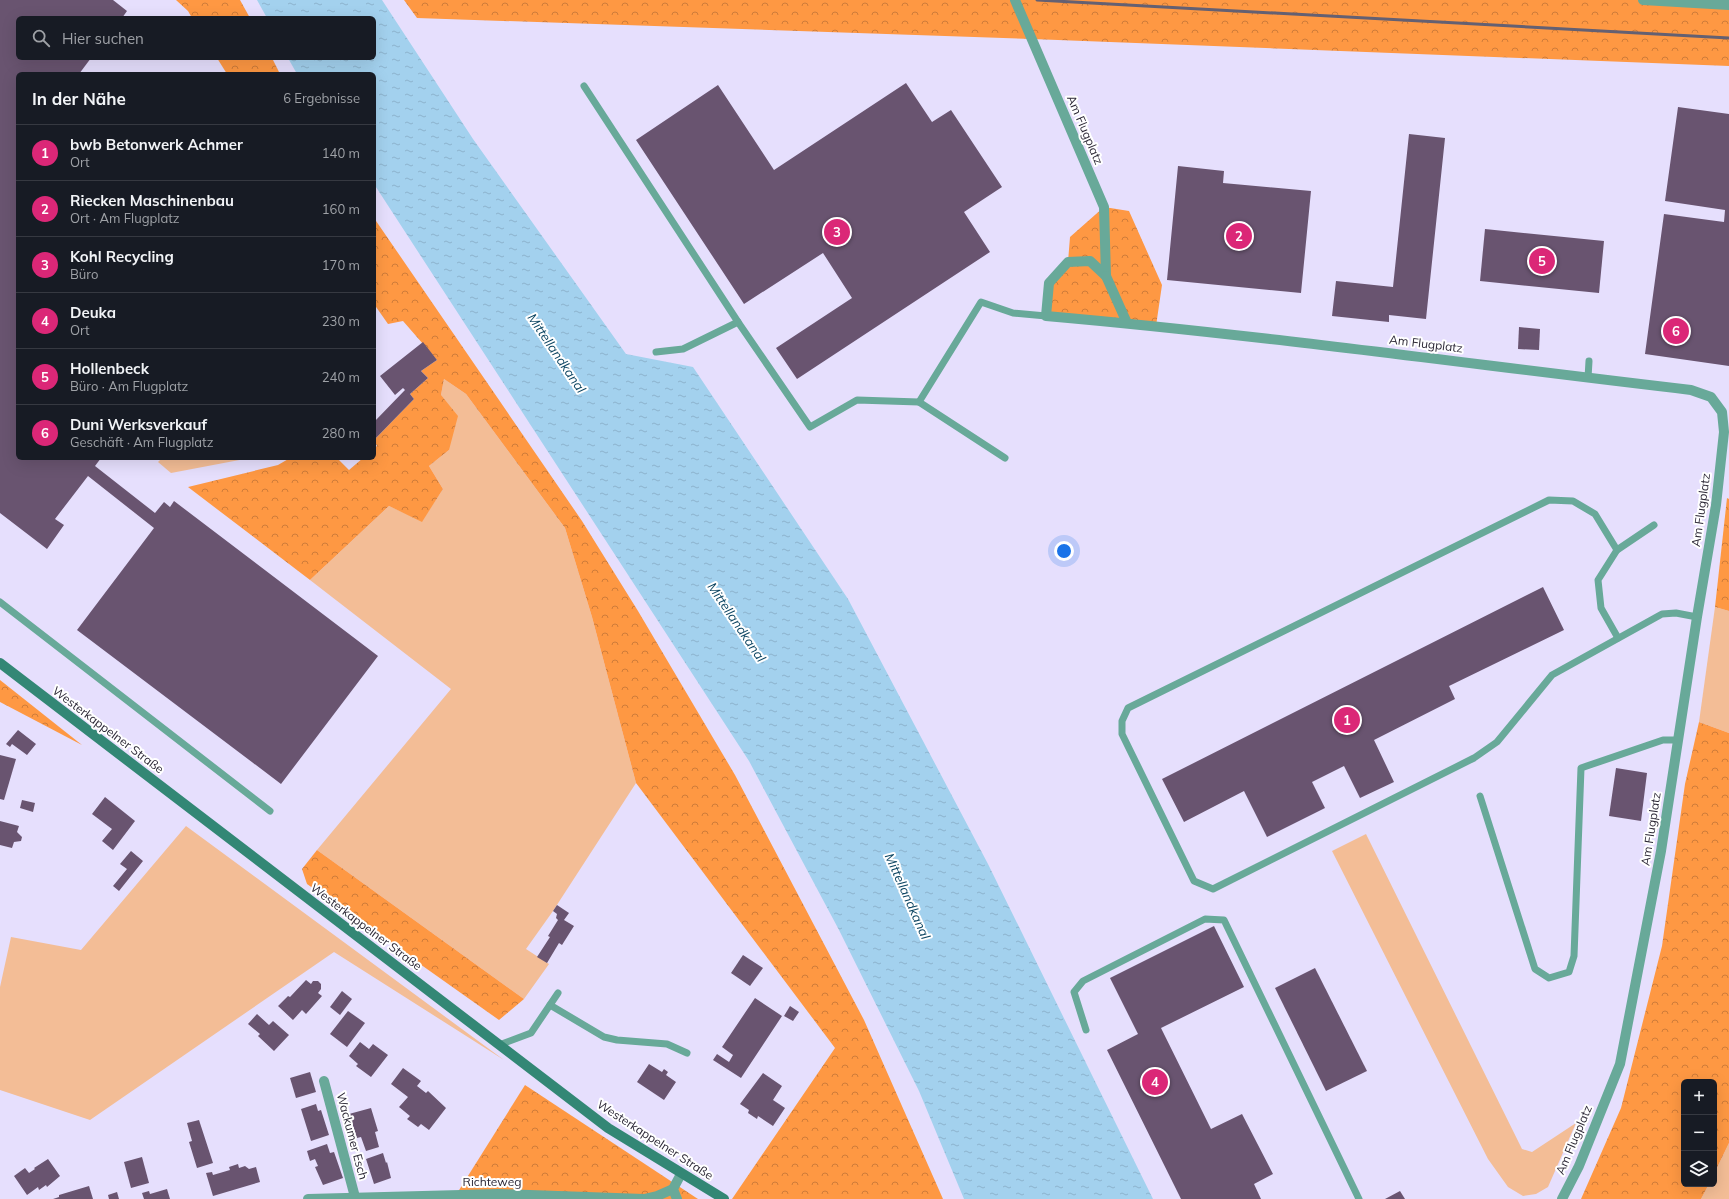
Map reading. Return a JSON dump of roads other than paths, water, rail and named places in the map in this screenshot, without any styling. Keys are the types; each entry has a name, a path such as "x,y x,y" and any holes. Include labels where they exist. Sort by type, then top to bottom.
{"main road":[{"name":"Westerkappelner Straße","path":"0,664 608,1128 724,1199"}],"street":[{"name":"Am Flugplatz","path":"1015,0 1104,207 1106,276 1127,323"},
{"path":"1643,0 1729,5"},
{"name":"Am Flugplatz","path":"1106,276 1090,261 1068,262 1049,283 1046,316 1127,323 1691,390 1711,397 1722,412 1724,432 1716,505 1661,851 1620,1064 1579,1166 1562,1199"},
{"name":"Wackumer Esch","path":"324,1081 355,1197"},
{"path":"677,1199 674,1189 681,1174"},
{"name":"Richteweg","path":"308,1199 499,1194 644,1199 657,1196 674,1189"}],"lane":[{"path":"584,86 738,322 810,427 857,400 919,402 1005,458"},
{"path":"919,402 981,302 1013,312 1046,316"},
{"path":"656,352 683,349 738,322"},
{"path":"1588,378 1589,361"},
{"path":"1617,550 1595,514 1573,501 1549,500 1128,708 1122,721 1122,734 1194,881 1213,889 1474,758 1497,742 1552,675 1662,614 1676,613 1697,617"},
{"path":"1618,638 1601,608 1598,580 1617,550 1654,525"},
{"path":"0,602 270,811"},
{"path":"1480,796 1535,969 1549,978 1569,972 1574,956 1581,768 1663,740 1678,740"},
{"path":"1086,1030 1074,992 1083,981 1205,919 1224,920 1359,1199"},
{"path":"499,1045 531,1033 558,993"},
{"path":"550,1005 604,1037 617,1040 667,1044 687,1053"}],"water":[{"name":"Mittellandkanal","path":"257,0 382,0 473,139 626,354 693,367 848,599 988,864 1153,1199 964,1199 919,1091 839,930 749,761 376,187 376,72 296,72 289,60 376,60 376,16 266,16"}],"railway":[{"path":"1037,0 1729,38"}],"place":[{"name":"Kohl Recycling","path":"837,232"},
{"name":"Riecken Maschinenbau","path":"1239,236"},
{"name":"Hollenbeck","path":"1542,261"},
{"name":"Duni Werksverkauf","path":"1676,331"},
{"name":"bwb Betonwerk Achmer","path":"1347,720"},
{"name":"Deuka","path":"1155,1082"}]}
